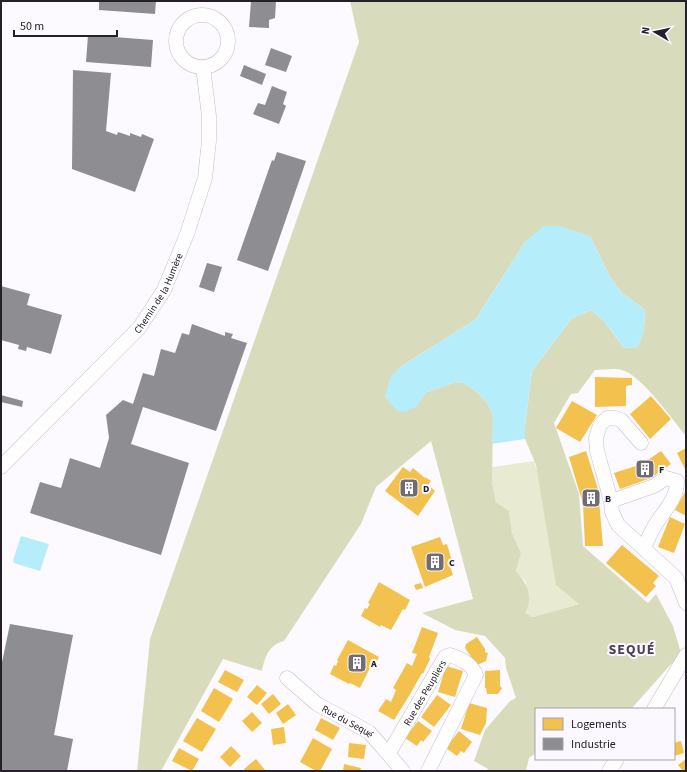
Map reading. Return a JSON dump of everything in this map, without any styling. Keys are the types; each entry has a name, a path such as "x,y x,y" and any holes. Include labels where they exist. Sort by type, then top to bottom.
{"street":[{"name":"Chemin de la Humère","path":"1,467 139,328 161,295 179,256 205,178 209,141 203,67"},
{"path":"641,444 621,420 607,418 600,425 596,438 597,451 611,501 614,520 676,578 686,603"},
{"path":"611,501 654,486 666,478 677,480 677,487 672,500 652,529 644,548"},
{"name":"Rue des Peupliers","path":"389,753 445,657 450,655 466,661 473,667 476,675 428,771"},
{"path":"655,708 686,655"},
{"name":"Rue du Sequé","path":"287,678 317,704 369,732 389,753 403,771"},
{"path":"609,771 616,760"}],"green space":[{"path":"350,1 686,1 686,436 665,409 638,380 619,369 595,370 578,393 571,394 554,423 579,494 583,546 648,603 656,594 673,626 681,653 632,708 535,708 535,754 529,758 526,771 487,771 488,769 474,761 485,730 510,701 516,698 506,668 505,658 485,636 455,630 422,613 473,599 431,441 376,487 361,524 284,641 275,645 268,652 262,671 223,659 161,771 137,771 150,639 359,42","holes":["590,236 610,277 621,292 645,310 644,330 638,347 624,348 603,320 591,310 572,318 532,371 525,426 525,439 536,465 556,585 579,604 533,617 525,613 528,607 529,596 526,585 516,571 521,553 512,533 509,511 496,502 492,482 493,416 488,404 477,392 464,383 456,382 427,392 400,367 475,320 525,242"]},
{"path":"534,461 579,604 533,617 525,613 526,582 516,571 521,553 512,533 509,511 496,502 492,482 492,467"}],"water":[{"path":"543,226 560,226 590,236 610,277 621,292 645,310 644,330 638,347 624,348 603,320 591,310 572,318 532,371 525,426 525,439 492,444 493,416 488,404 477,392 464,383 456,382 427,392 416,407 405,412 397,411 385,397 390,378 400,367 475,320 525,242"},
{"path":"21,536 49,544 40,571 14,563 13,560"}],"building: Logements":[{"path":"595,377 632,378 632,385 626,386 626,406 595,407"},
{"path":"651,396 671,419 650,439 630,414"},
{"path":"572,401 597,415 580,442 556,428"},
{"path":"686,448 686,471 677,453"},
{"name":"B","path":"586,451 598,489 603,546 585,546 583,504 569,457"},
{"name":"F","path":"661,451 671,464 651,478 620,489 614,473 642,464"},
{"name":"D","path":"403,467 410,472 413,468 431,481 428,485 435,491 418,516 385,491"},
{"path":"686,490 686,516 675,510"},
{"path":"670,517 685,524 674,553 658,547"},
{"name":"C","path":"440,537 443,545 447,544 451,558 455,565 450,566 453,575 425,587 411,547"},
{"path":"622,545 659,576 653,583 656,586 646,597 606,563"},
{"path":"379,582 410,600 391,630 381,625 380,627 361,616 365,608 367,609 370,604 368,603"},
{"path":"421,583 423,588 416,590 414,585"},
{"path":"422,627 438,633 429,657 430,659 423,674 422,673 394,720 378,711 386,699 391,702 396,690 393,688 407,663 412,666 417,654 412,653"},
{"path":"477,637 485,649 485,652 488,653 486,661 477,665 465,648 466,644"},
{"name":"A","path":"348,640 379,657 374,668 371,666 360,688 330,674 334,665 336,666 337,660"},
{"path":"446,666 463,671 455,697 438,692"},
{"path":"225,670 244,680 237,692 218,682"},
{"path":"500,670 500,686 502,688 498,694 487,694 485,688 485,671"},
{"path":"257,685 267,693 257,705 247,697"},
{"path":"214,688 233,699 219,722 201,711"},
{"path":"273,694 281,704 269,714 261,704"},
{"path":"437,695 451,705 434,727 421,717"},
{"path":"469,703 487,708 486,723 480,735 461,729"},
{"path":"288,704 296,715 283,724 276,713"},
{"path":"252,712 262,723 252,732 242,721"},
{"path":"197,718 216,729 202,752 183,741"},
{"path":"321,718 340,728 333,740 315,730"},
{"path":"418,721 432,731 423,742 421,740 417,746 405,738"},
{"path":"284,727 286,743 273,745 271,729"},
{"path":"459,731 472,742 464,753 461,751 457,756 446,748"},
{"path":"313,738 332,749 320,771 316,771 300,762"},
{"path":"681,741 684,753 675,756 675,743"},
{"path":"349,743 366,745 364,759 348,757"},
{"path":"231,746 241,756 230,767 220,757"},
{"path":"179,748 199,759 192,771 172,761"},
{"path":"256,759 265,770 245,771 244,769"},
{"path":"686,759 686,771 683,771 678,765"},
{"path":"344,764 361,768 360,771 343,771"}],"building: Industrie":[{"path":"99,1 156,1 155,14 99,10"},
{"path":"251,1 276,1 275,18 269,20 269,28 249,27"},
{"path":"88,35 153,40 151,67 86,62"},
{"path":"271,48 292,56 286,72 265,65"},
{"path":"244,65 266,74 262,85 240,76"},
{"path":"73,70 111,73 106,131 117,135 118,132 130,136 130,133 141,137 142,134 154,139 135,192 72,169"},
{"path":"272,86 287,92 283,104 286,106 279,124 253,114 258,103 265,105"},
{"path":"277,152 306,161 268,271 237,260 272,160 274,161"},
{"path":"207,263 222,267 214,292 199,287"},
{"path":"1,286 30,294 27,305 62,315 51,354 27,347 26,351 18,349 19,345 1,340"},
{"path":"192,324 225,336 225,332 233,334 231,338 247,343 216,431 143,407 131,444 189,463 161,555 30,513 40,482 61,488 70,458 100,468 109,438 106,415 123,400 133,404 143,373 154,376 161,349 175,353 182,333 189,335"},
{"path":"1,395 23,401 22,407 1,402"},
{"path":"10,624 73,635 54,735 73,739 67,771 1,771 1,667"}],"place":[{"name":"F","path":"645,469"},
{"name":"D","path":"409,488"},
{"name":"B","path":"591,498"},
{"name":"C","path":"435,562"},
{"name":"A","path":"357,663"}],"district":[{"name":"SEQUÉ","path":"632,649"}]}
